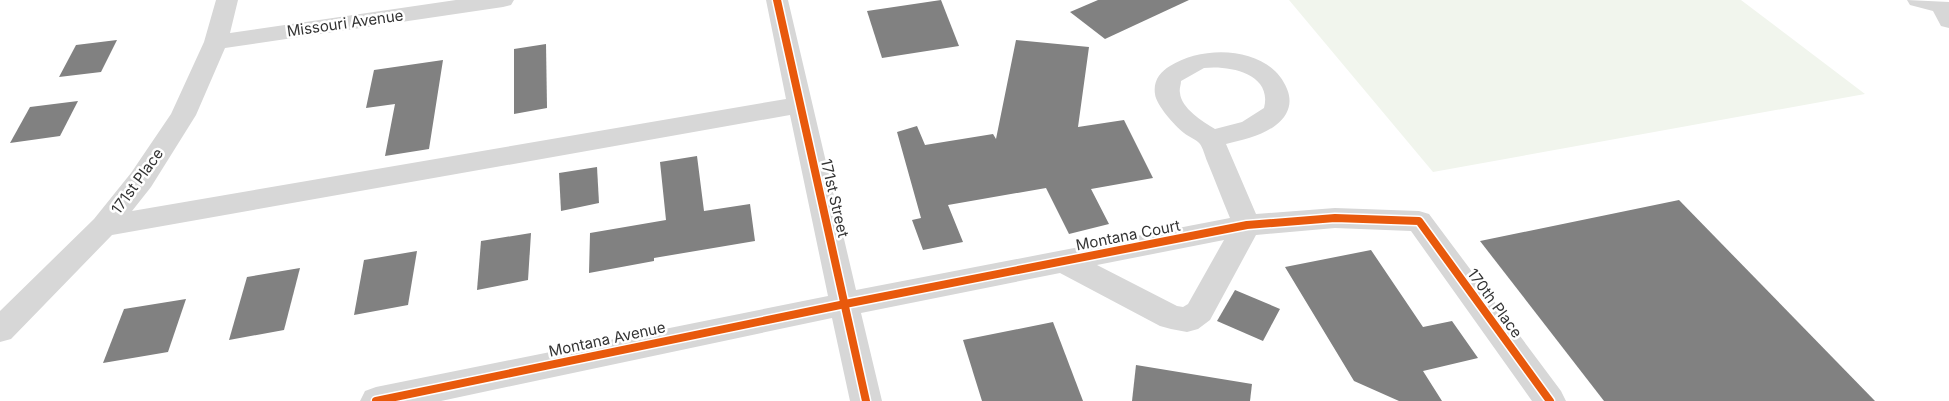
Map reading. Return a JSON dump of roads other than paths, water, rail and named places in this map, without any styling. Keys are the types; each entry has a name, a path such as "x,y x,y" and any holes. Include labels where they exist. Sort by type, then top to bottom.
{"street":[{"name":"171st Place","path":"0,330 104,226 141,180 183,114 216,42 227,0"},
{"name":"Missouri Avenue","path":"216,42 503,0"},
{"name":"171st Street","path":"777,0 866,401"},
{"path":"1918,0 1947,13"},
{"path":"104,226 800,105"},
{"path":"1063,261 1170,317 1187,320 1199,312 1247,225 1211,139"},
{"name":"Montana Court","path":"845,304 1247,225 1335,218 1419,221"},
{"name":"170th Place","path":"1419,221 1550,401"},
{"name":"Montana Avenue","path":"376,401 845,304"}]}
